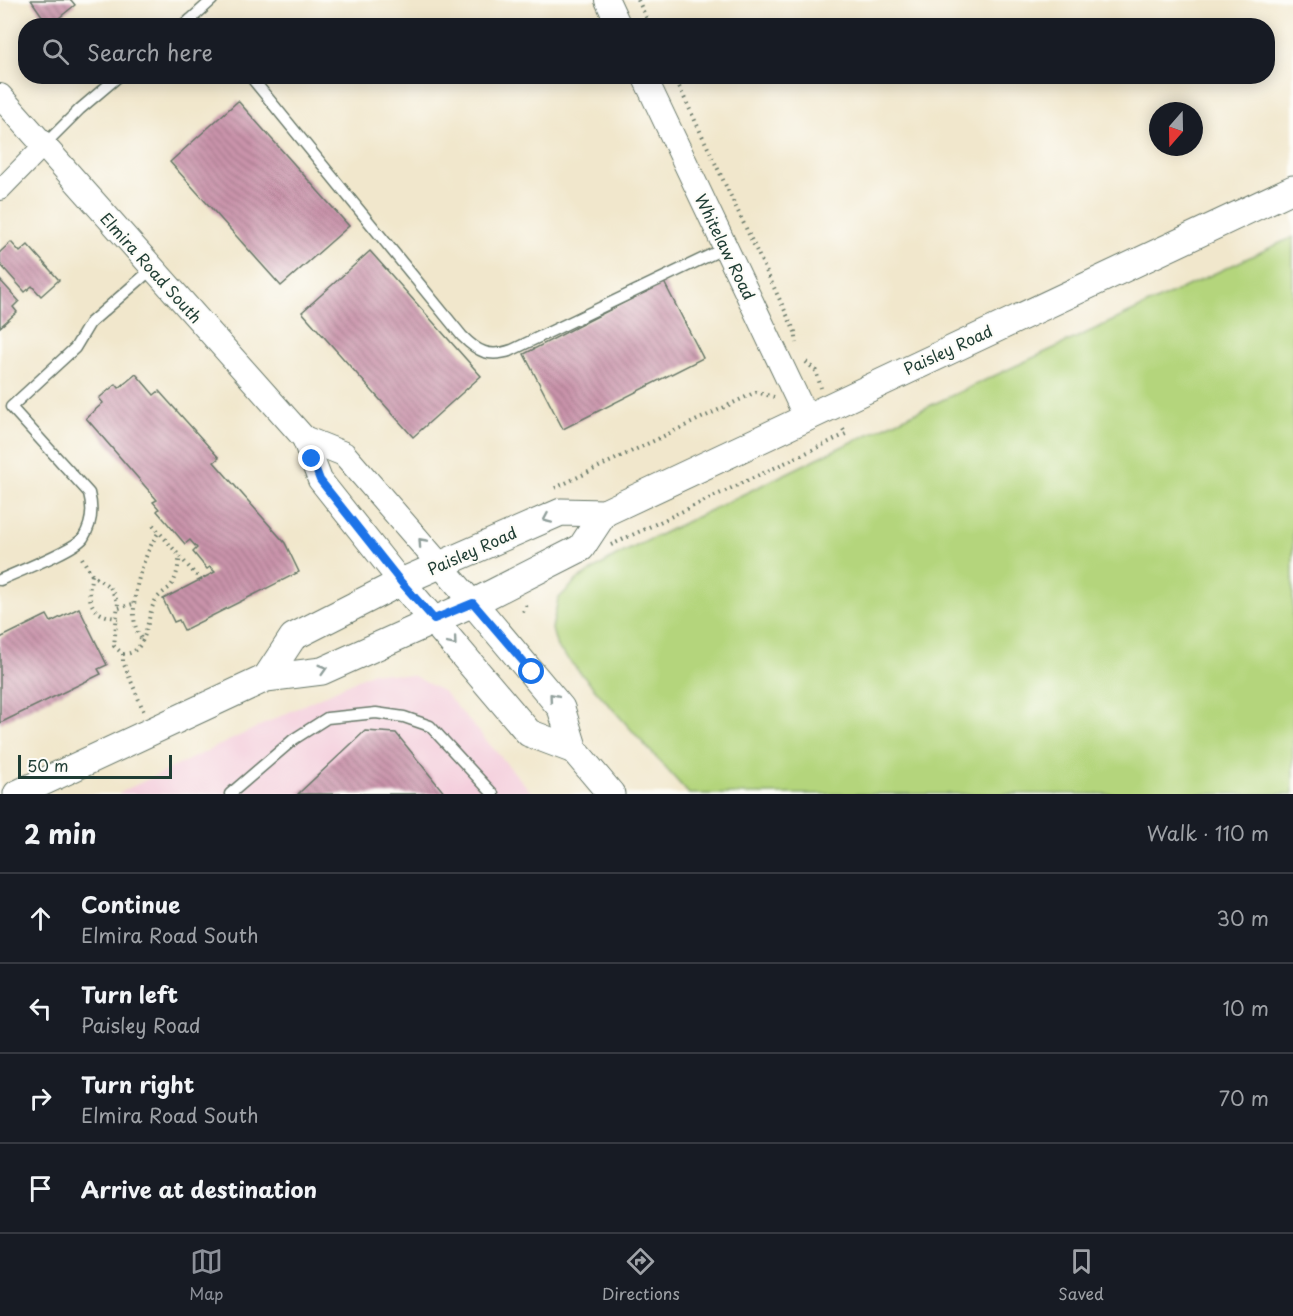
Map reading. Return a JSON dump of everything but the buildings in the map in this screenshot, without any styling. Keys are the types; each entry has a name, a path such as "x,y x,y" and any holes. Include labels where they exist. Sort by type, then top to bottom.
{"main road":[{"name":"Paisley Road","path":"266,678 293,637 401,582 561,512 604,513 1293,189"},
{"path":"16,794 266,678 322,671 473,603 581,548 604,513"},
{"name":"Elmira Road South","path":"401,582 530,734 574,750"},
{"name":"Elmira Road South","path":"473,603 561,708 574,750 611,794"}],"street":[{"path":"607,0 615,18"},
{"name":"Whitelaw Road","path":"648,84 806,417"},
{"name":"Elmira Road South","path":"0,96 304,438 320,480 401,582"},
{"path":"0,190 43,146"},
{"name":"Elmira Road South","path":"304,438 344,454 442,564 473,603"}],"lane":[{"path":"196,18 212,0"},
{"path":"43,146 80,109 110,84"},
{"path":"257,84 462,336 482,352 492,355 512,350 725,248"},
{"path":"0,580 82,540 90,522 92,504 89,493 11,406 75,348 90,324 152,269"},
{"path":"230,794 294,739 327,718 376,713 404,717 430,726 493,794"}],"path":[{"path":"638,0 646,18"},
{"path":"678,84 795,332 798,348"},
{"path":"800,357 816,371 817,381"},
{"path":"554,489 756,392 772,398"},
{"path":"602,550 846,434"},
{"path":"153,525 201,581"},
{"path":"141,638 135,629 133,604 142,561 159,532"},
{"path":"74,544 92,575 110,587 119,608 113,640 117,650 123,654 137,650 141,638 148,630 155,600 172,583 180,556"},
{"path":"92,575 89,597 96,611 101,615 118,618"},
{"path":"523,612 531,597"},
{"path":"119,608 133,604"},
{"path":"123,654 123,662 132,687 153,730"}],"shaded area":[{"path":"373,672 414,676 444,692 533,794 117,794"}],"green space":[{"path":"1293,237 1293,794 689,794 557,647 552,629 558,599 578,579 616,556 824,455"}],"route":[{"path":"312,459 320,480 401,582 434,619 473,603 532,672"}]}
